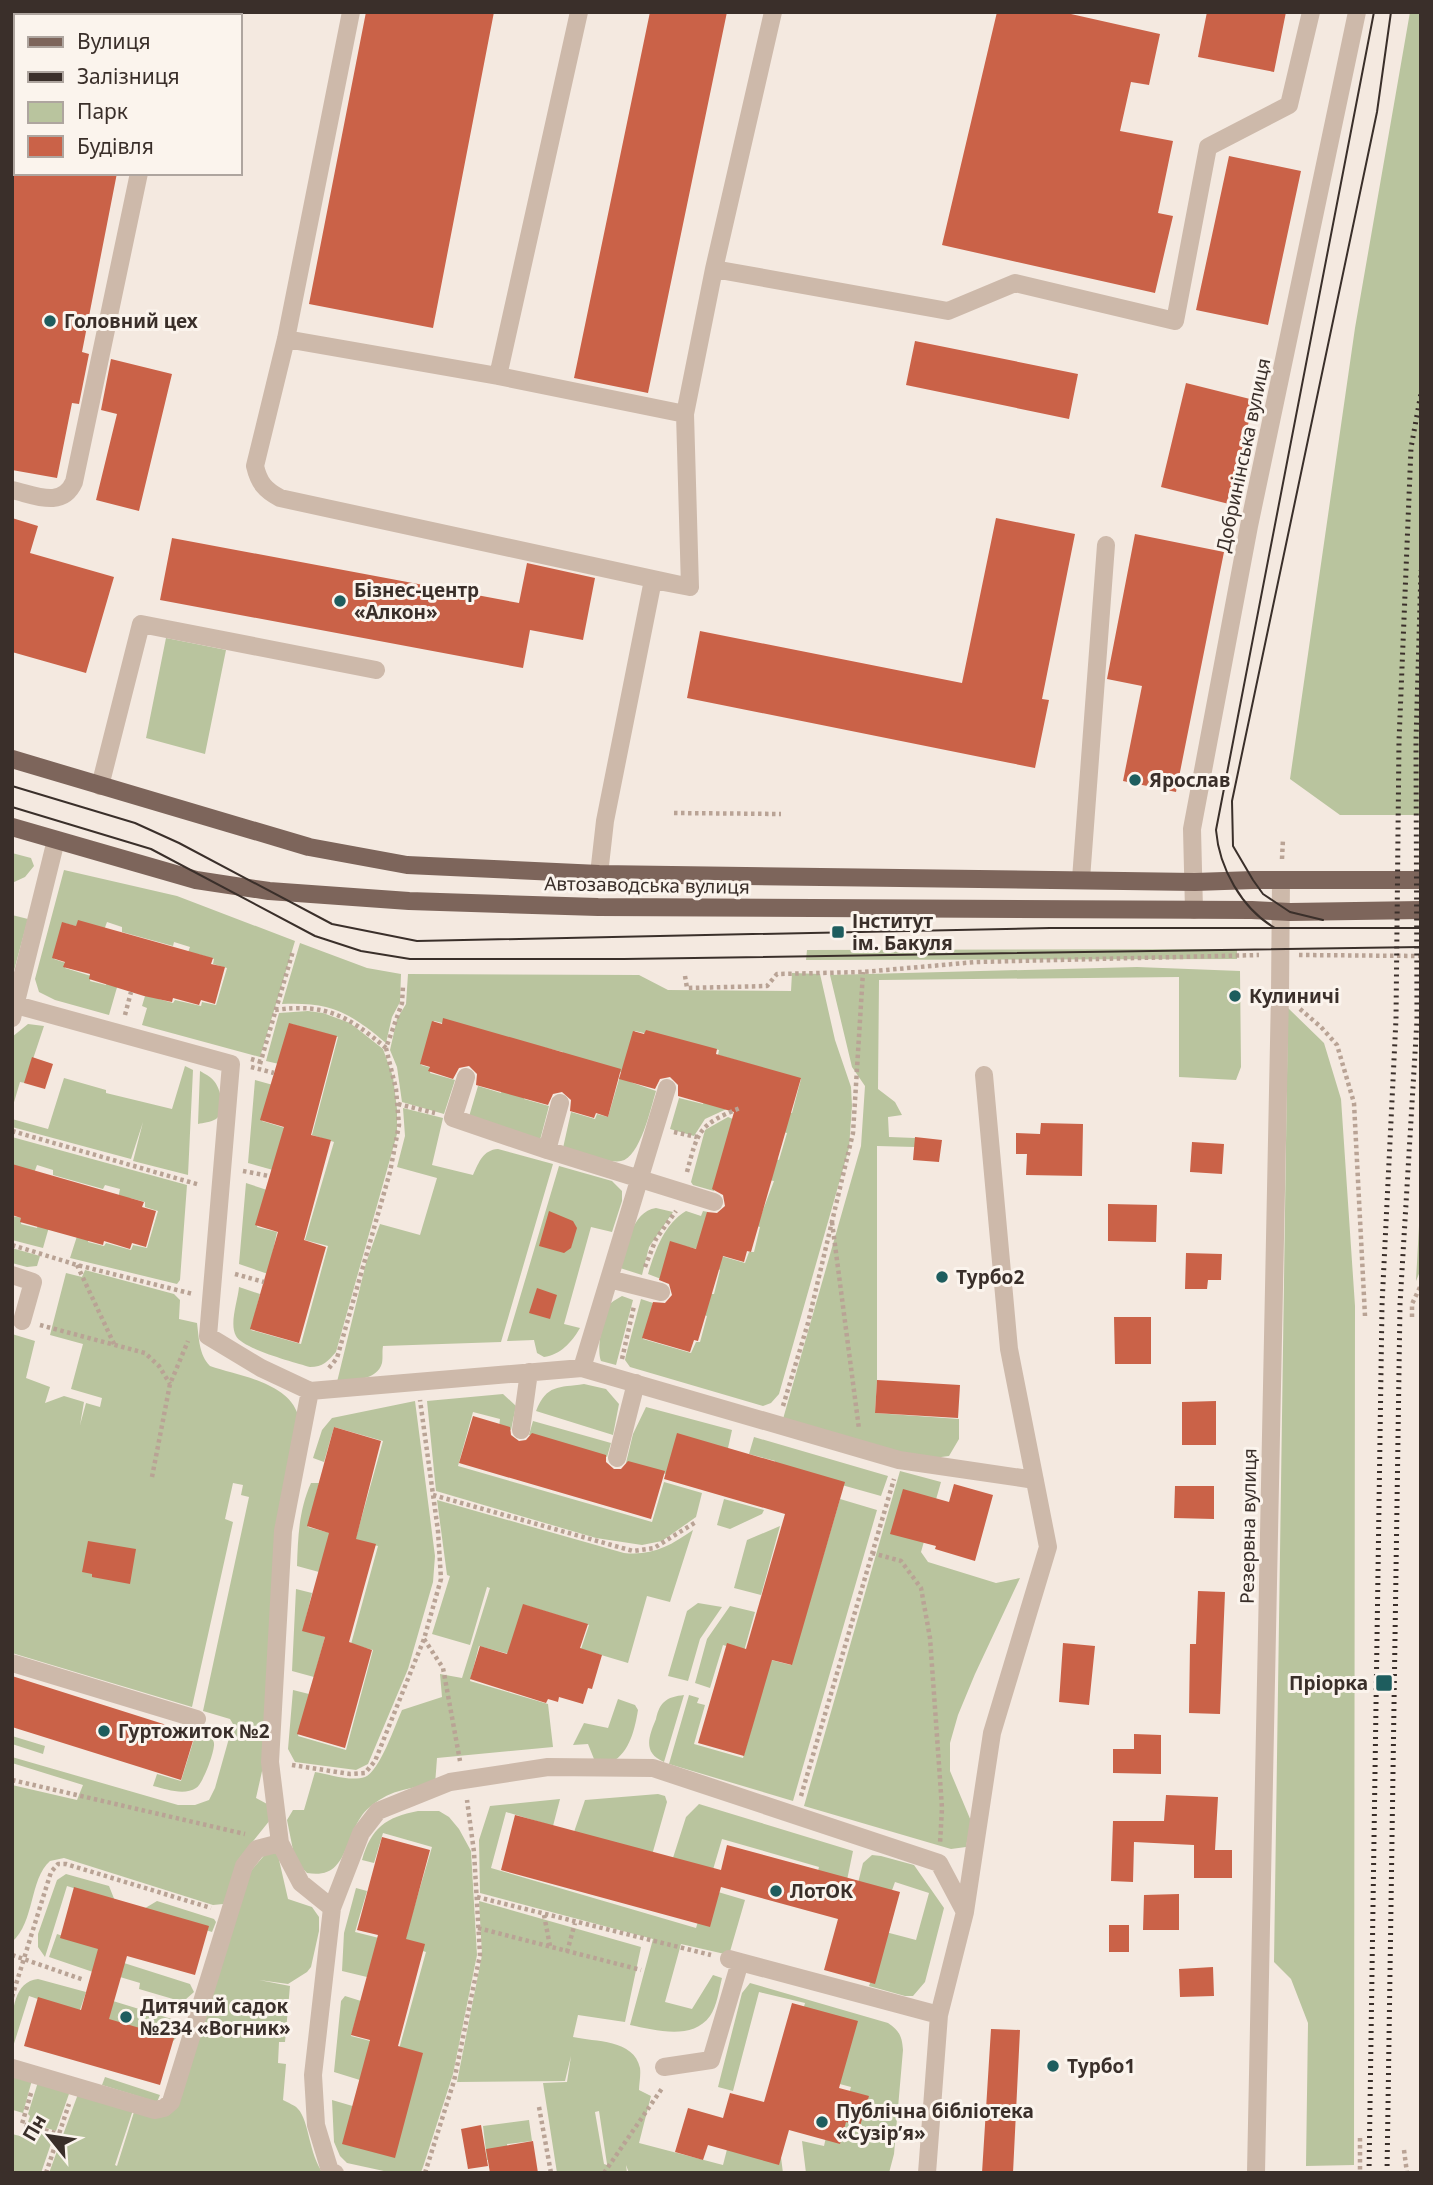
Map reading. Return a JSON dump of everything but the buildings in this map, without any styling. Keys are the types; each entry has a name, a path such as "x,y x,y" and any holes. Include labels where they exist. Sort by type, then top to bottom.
{"main road":[{"name":"Автозаводська вулиця","path":"12,759 309,847 395,863 599,874 1195,882 1421,880"},
{"name":"Автозаводська вулиця","path":"12,827 196,880 268,891 410,901 597,907 1285,912 1421,910"}],"street":[{"path":"351,12 286,339 255,466 258,481 267,491 281,498 690,587"},
{"path":"498,376 579,12"},
{"path":"690,587 685,414 714,269 773,12"},
{"path":"714,269 948,311 1015,283 1175,320 1208,147 1289,105 1311,12"},
{"name":"Добринінська вулиця","path":"1194,910 1192,829 1249,526 1357,12"},
{"path":"12,490 54,499 70,491 74,482 139,175"},
{"path":"286,339 498,376 685,414"},
{"path":"1081,879 1106,545"},
{"path":"599,874 605,821 653,580 690,587"},
{"path":"100,786 141,624 376,670"},
{"path":"56,840 14,1012 231,1064 208,1336 261,1368 310,1391 582,1368 899,1460 1035,1480"},
{"name":"Резервна вулиця","path":"1256,2173 1280,955 1285,912 1281,880"},
{"path":"927,2173 939,2015 965,1912 992,1733 1048,1547 1009,1349 984,1075"},
{"path":"466,1077 453,1118 714,1202"},
{"path":"582,1368 667,1088"},
{"path":"547,1150 560,1103"},
{"path":"12,1275 33,1282 22,1321"},
{"path":"609,1279 661,1292"},
{"path":"521,1430 530,1372"},
{"path":"617,1458 636,1383"},
{"path":"310,1391 283,1531 270,1762 280,1843 301,1883 332,1908"},
{"path":"12,1663 197,1719"},
{"path":"335,2173 330,2171 316,2124 313,2075 332,1908 361,1833 378,1811 450,1782 548,1767 653,1768 939,1863 965,1912"},
{"path":"12,2068 155,2110 164,2108 171,2102 244,1866 257,1849 280,1843"},
{"path":"671,2066 711,2060 734,1961 939,2015"}],"path":[{"path":"674,813 780,814"},
{"path":"258,1069 293,951"},
{"path":"685,976 687,988 767,986 777,974 863,972 976,962 1280,955 1421,956"},
{"path":"778,1424 807,1324 853,1133 863,972"},
{"path":"323,1374 337,1358 390,1172 399,1125 396,1089 386,1048 402,1003 403,986"},
{"path":"123,1021 131,992"},
{"path":"1280,993 1321,1027 1337,1045 1354,1103 1365,1315"},
{"path":"275,1010 298,1007 334,1012 352,1021 386,1048"},
{"path":"250,1080 251,1067 274,1073"},
{"path":"12,1131 220,1191"},
{"path":"241,1183 242,1170 269,1176"},
{"path":"832,1219 861,1450"},
{"path":"12,1245 77,1265 211,1298"},
{"path":"233,1287 235,1261"},
{"path":"77,1265 114,1345"},
{"path":"234,1274 264,1282"},
{"path":"1412,1317 1412,1304 1421,1285"},
{"path":"22,1321 145,1353 159,1366 170,1384"},
{"path":"152,1477 170,1384 191,1333 208,1336"},
{"path":"270,1762 350,1774 365,1773 375,1760 424,1639 441,1579 433,1495 417,1382"},
{"path":"796,1814 899,1460"},
{"path":"433,1495 633,1551 654,1548 696,1522"},
{"path":"872,1553 901,1561 921,1587 929,1638 940,1771 942,1808 939,1863"},
{"path":"424,1639 443,1668 464,1780 474,1852 480,1955 454,2081 425,2173"},
{"path":"12,1780 280,1843"},
{"path":"12,1997 51,1872 58,1864 66,1864 228,1914"},
{"path":"477,1897 734,1961"},
{"path":"544,1915 550,1946"},
{"path":"567,1952 575,1923"},
{"path":"478,1928 641,1970"},
{"path":"12,1955 84,1980"},
{"path":"604,2173 671,2066"},
{"path":"36,2075 22,2124 59,2134"},
{"path":"46,2173 75,2087"},
{"path":"539,2107 551,2173"},
{"path":"1360,2138 1360,2173"},
{"path":"1404,2150 1407,2173"}],"green space":[{"path":"1410,12 1421,12 1421,815 1340,815 1290,779 1355,328"},
{"path":"166,638 226,650 205,754 146,738"},
{"path":"12,853 31,858 34,866 25,877 12,883"},
{"path":"64,870 177,896 295,941 260,1057 142,1025 147,1008 142,1006 148,986 159,999 173,1003 175,1000 201,1006 202,1002 216,1005 227,968 213,964 214,959 198,954 187,955 190,947 174,942 173,946 122,932 122,927 107,922 103,933 64,923 54,959 66,963 65,968 91,976 90,981 106,985 109,974 120,977 109,1015 55,1000 39,992 35,979"},
{"path":"12,915 28,919 12,978"},
{"path":"300,943 367,968 401,974 400,1002 392,1017 386,1043 338,1011 314,1005 282,1004"},
{"path":"1237,949 1237,959 806,960 807,950"},
{"path":"1137,967 1240,971 1241,1067 1236,1080 1179,1077 1179,977 879,980 878,1089 895,1102 902,1115 888,1117 889,1137 915,1138 915,1147 877,1146 875,1413 959,1419 959,1439 949,1456 926,1459 783,1419 861,1146 865,1086 852,1067 830,975"},
{"path":"792,973 820,974 835,1040 851,1087 852,1106 849,1148 779,1394 771,1403 763,1406 630,1367 625,1360 641,1299 653,1303 643,1339 691,1353 696,1342 700,1342 707,1316 704,1315 710,1294 714,1294 721,1256 745,1263 749,1252 754,1252 760,1227 757,1226 774,1181 769,1180 775,1159 779,1160 787,1133 783,1132 788,1112 792,1113 801,1079 718,1055 719,1050 635,1031 623,1073 563,1056 563,1052 434,1021 421,1065 431,1068 430,1073 455,1080 444,1114 402,1102 397,1067 390,1050 397,1019 406,1004 408,974 639,975 668,990 791,991"},
{"path":"1288,1008 1324,1043 1341,1099 1355,1306 1354,2165 1306,2166 1308,2023 1291,1979 1274,1962"},
{"path":"279,1013 323,1013 350,1023 383,1049 393,1077 397,1109 397,1134 336,1352 325,1363 310,1367 248,1346 236,1336 233,1325 239,1287 260,1294 251,1330 301,1344 328,1246 305,1240 334,1142 312,1135 338,1037 291,1024 279,1064 266,1061"},
{"path":"28,1024 44,1026 25,1083 20,1082 12,1109 12,1037"},
{"path":"185,1066 193,1070 188,1175 133,1161 143,1122 131,1159 12,1127 12,1119 48,1129 64,1078 106,1090 106,1093 172,1109"},
{"path":"200,1071 217,1085 222,1106 216,1119 198,1124"},
{"path":"620,1076 656,1091 644,1131 634,1151 628,1158 616,1161 563,1148 571,1112 595,1119 597,1114 608,1117"},
{"path":"255,1080 273,1085 262,1121 285,1128 273,1170 248,1163"},
{"path":"478,1086 501,1093 502,1088 525,1095 524,1099 549,1106 540,1140 468,1120"},
{"path":"679,1098 703,1104 705,1099 731,1107 705,1119 694,1136 670,1129"},
{"path":"403,1108 443,1118 432,1165 473,1175 485,1154 498,1149 553,1164 501,1342 383,1346 382,1363 375,1373 337,1382 366,1263 380,1224 420,1235 437,1178 397,1167 405,1136"},
{"path":"728,1117 733,1119 714,1191 693,1185 691,1182 705,1130"},
{"path":"12,1137 187,1185 180,1280 177,1284 70,1258 79,1230 91,1233 88,1242 104,1246 106,1243 131,1250 133,1245 147,1248 158,1211 145,1207 145,1202 130,1198 128,1201 118,1199 120,1189 105,1185 103,1189 53,1175 53,1170 37,1165 33,1176 12,1164"},
{"path":"559,1166 612,1181 622,1191 622,1201 612,1232 591,1227 564,1324 580,1328 565,1347 544,1357 537,1353 534,1340 507,1341"},
{"path":"246,1183 267,1190 257,1227 277,1232 268,1274 239,1264"},
{"path":"1421,1189 1421,1269 1416,1281"},
{"path":"656,1208 673,1212 649,1247 642,1275 620,1268 635,1223 648,1211"},
{"path":"686,1211 701,1216 703,1211 708,1212 697,1249 671,1243 661,1279 648,1274 657,1247 666,1231 678,1216"},
{"path":"12,1216 22,1218 21,1224 37,1228 40,1218 51,1220 43,1248 12,1240"},
{"path":"12,1248 40,1256 37,1266 27,1267 12,1263"},
{"path":"85,1270 174,1294 180,1300 179,1319 197,1323 202,1352 210,1366 248,1377 273,1388 293,1404 298,1415 267,1749 256,1798 269,1805 270,1820 238,1860 228,1896 223,1904 213,1905 64,1858 50,1861 38,1879 25,1924 12,1942 12,1785 77,1800 83,1785 12,1763 12,1757 178,1805 195,1805 209,1800 215,1788 233,1724 230,1719 203,1711 249,1497 241,1495 243,1485 233,1483 225,1519 233,1522 192,1707 12,1653 12,1334 35,1341 26,1378 50,1387 45,1403 64,1396 84,1402 80,1425 86,1403 100,1407 102,1398 71,1389 83,1344 50,1335 66,1273 82,1277"},
{"path":"622,1296 633,1300 616,1365 601,1361 600,1340 608,1308"},
{"path":"584,1384 606,1389 619,1404 613,1435 536,1411 544,1396 554,1389"},
{"path":"503,1394 516,1406 511,1430 499,1427 500,1419 473,1412 458,1466 652,1522 664,1482 702,1493 696,1517 662,1541 642,1545 596,1538 436,1491 427,1401"},
{"path":"415,1401 435,1556 433,1582 408,1669 368,1764 356,1770 295,1762 288,1749 293,1690 309,1694 298,1736 346,1750 373,1650 351,1644 378,1546 355,1541 383,1441 334,1427 324,1462 313,1458 322,1430 332,1418"},
{"path":"646,1407 732,1430 728,1448 666,1474 626,1463 633,1434"},
{"path":"533,1421 611,1443 607,1457 529,1435"},
{"path":"754,1437 888,1476 881,1496 774,1466 775,1461 749,1454"},
{"path":"900,1471 941,1482 921,1552 928,1562 996,1583 1020,1578 975,1674 950,1743 950,1771 971,1821 966,1847 951,1849 804,1806"},
{"path":"311,1483 319,1483 308,1527 330,1533 319,1572 297,1566 302,1513"},
{"path":"724,1499 764,1510 762,1514 730,1529 717,1525"},
{"path":"840,1499 877,1510 793,1801 669,1764 689,1695 699,1698 697,1703 705,1705 694,1744 743,1758 771,1660 791,1665"},
{"path":"437,1500 624,1553 660,1549 693,1530 670,1602 647,1596 628,1663 581,1649 589,1625 525,1605 509,1654 479,1646 470,1681 548,1704 553,1747 437,1758 435,1785 402,1790 379,1800 362,1815 340,1861 332,1869 322,1873 307,1873 295,1860 287,1820 293,1810 304,1810 315,1772 346,1778 365,1777 371,1773 381,1757 402,1710 442,1697 440,1674 462,1678 490,1588 487,1587 470,1645 432,1634 450,1576 447,1575"},
{"path":"780,1526 761,1595 734,1588 747,1540"},
{"path":"296,1589 312,1593 303,1630 325,1637 314,1677 292,1671"},
{"path":"698,1603 722,1607 700,1639 688,1681 668,1676 687,1611"},
{"path":"730,1606 755,1612 744,1651 723,1645 710,1688 695,1683 707,1639"},
{"path":"684,1695 664,1762 652,1754 649,1744 651,1732 663,1703 670,1698"},
{"path":"618,1699 635,1705 638,1710 631,1739 623,1752 612,1762 594,1759 588,1744 573,1745 584,1723 608,1728"},
{"path":"205,1730 213,1739 214,1747 199,1785 181,1792 153,1786 157,1774 181,1781 194,1739 201,1741"},
{"path":"12,1736 45,1746 43,1754 12,1744"},
{"path":"658,1794 665,1796 667,1802 652,1855 574,1832 585,1800"},
{"path":"560,1799 553,1826 506,1812 491,1868 696,1928 708,1889 745,1900 729,1955 681,1944 665,2002 692,2009 713,1975 722,1978 714,2008 702,2024 693,2029 673,2032 630,2025 653,1939 480,1893 479,1840 490,1806"},
{"path":"699,1804 853,1851 847,1880 818,1871 819,1867 722,1839 712,1873 672,1861 686,1817"},
{"path":"418,1811 439,1811 449,1817 471,1851 477,1955 453,2074 423,2167 421,2172 393,2173 347,2163 340,2156 334,2142 332,2100 356,2107 399,2049 426,1952 403,1945 432,1847 383,1833 374,1863 362,1860 370,1840 381,1826 397,1817"},
{"path":"268,1851 277,1851 288,1899 312,1907 319,1917 319,1931 311,1967 307,1972 288,1984 259,1980 290,1986 285,2042 279,2042 278,2063 286,2064 283,2100 295,2106 302,2114 318,2166 323,2173 49,2173 78,2094 133,2110 115,2165 117,2166 134,2112 156,2117 250,1872"},
{"path":"872,1855 914,1865 944,1908 925,1982 913,1996 869,1986 876,1966 878,1930 916,1940 929,1893 895,1882 891,1893 858,1883 863,1863"},
{"path":"66,1874 109,1886 115,1901 67,1886 45,1957 38,1947 38,1934 57,1880"},
{"path":"356,1888 367,1891 355,1932 379,1938 367,1977 342,1971 344,1933"},
{"path":"157,1901 214,1919 216,1922 212,1932 142,1910"},
{"path":"479,1901 641,1947 625,2022 578,2015 573,2037 622,2047 636,2059 640,2068 639,2090 651,2096 639,2143 723,2165 734,2122 778,2134 783,2173 629,2173 626,2165 627,2173 557,2173 543,2083 567,2082 571,2056 565,2081 457,2082 482,1955","holes":["599,2111 607,2165 604,2164 595,2112"]},
{"path":"57,1934 101,1949 93,1972 49,1957"},
{"path":"124,1963 190,1984 194,1992 185,2000 139,1989 140,1983 120,1977"},
{"path":"38,1979 86,1992 79,2013 29,1996 12,2050 12,2019 17,1997 28,1982"},
{"path":"750,1983 888,2023 898,2032 903,2050 894,2154 889,2173 806,2173 802,2141 824,2146 829,2124 840,2126 851,2087 787,2070 805,2003 759,1992 733,2091 718,2087 742,1993"},
{"path":"345,1996 361,2001 351,2036 374,2042 363,2081 334,2072 341,2001"},
{"path":"113,2001 175,2020 180,2025 180,2034 173,2041 106,2021"},
{"path":"12,2074 32,2080 23,2113 12,2112"},
{"path":"105,2077 160,2095 157,2102 102,2085"},
{"path":"38,2082 70,2091 56,2131 28,2122"},
{"path":"529,2120 532,2141 507,2144 509,2157 487,2160 483,2126"},
{"path":"27,2128 54,2135 41,2173 12,2173 12,2134 24,2137"}],"tram line":[{"path":"1275,928 1252,910 1234,886 1222,859 1216,830 1374,12"},
{"path":"1323,920 1290,912 1263,894 1233,846 1232,801 1377,112 1391,12"},
{"path":"12,786 135,823 179,843 332,924 417,941 1050,928 1421,928"},
{"path":"12,807 151,849 315,936 361,951 410,959 624,959 1421,947"}],"railway":[{"path":"1369,2173 1382,1305 1396,1019 1399,741 1411,448 1421,393"},
{"path":"1387,2173 1400,1304 1417,1020 1416,740 1421,570"}],"place":[{"name":"Головний цех","path":"50,321"},
{"name":"Бізнес-центр «Алкон»","path":"340,601"},
{"name":"Ярослав","path":"1135,780"},
{"name":"Інститут ім. Бакуля","path":"838,932"},
{"name":"Кулиничі","path":"1235,996"},
{"name":"Турбо2","path":"942,1277"},
{"name":"Пріорка","path":"1384,1683"},
{"name":"Гуртожиток №2","path":"104,1731"},
{"name":"ЛотОК","path":"776,1891"},
{"name":"Дитячий садок №234 «Вогник»","path":"126,2017"},
{"name":"Турбо1","path":"1053,2066"},
{"name":"Публічна бібліотека «Сузір’я»","path":"822,2122"}]}
